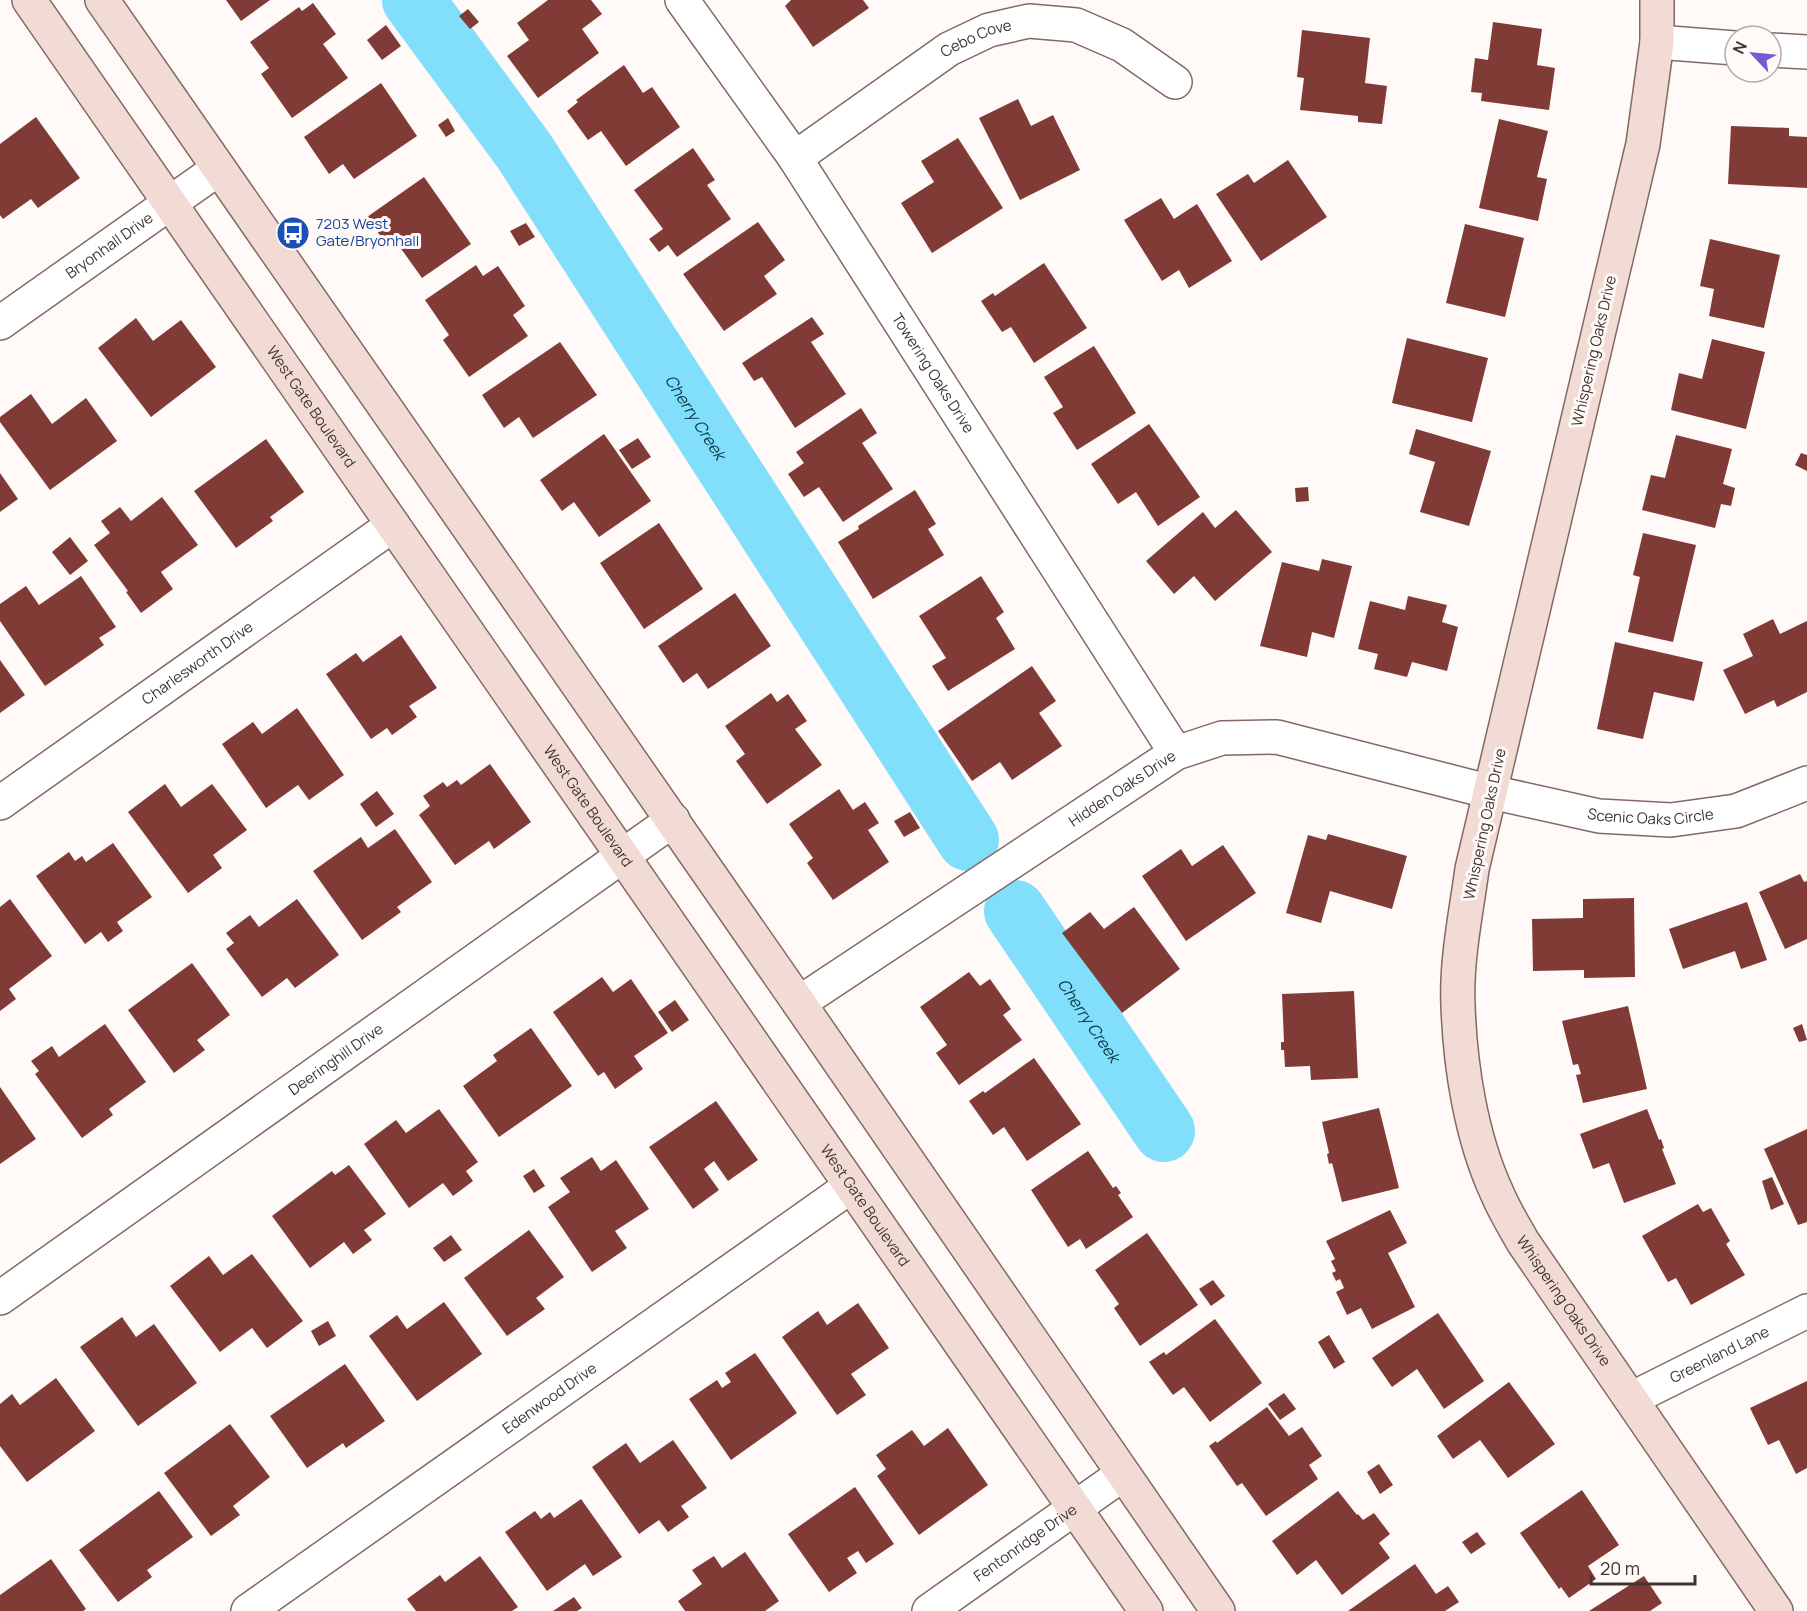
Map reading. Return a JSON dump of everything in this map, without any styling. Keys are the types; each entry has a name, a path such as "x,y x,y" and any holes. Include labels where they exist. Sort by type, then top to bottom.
{"main road":[{"name":"West Gate Boulevard","path":"30,0 1146,1611"},
{"path":"102,0 1218,1611"},
{"name":"Whispering Oaks Drive","path":"1657,0 1656,42 1643,144 1472,869 1460,953 1458,1005 1471,1113 1482,1154 1497,1194 1523,1242 1776,1611"}],"street":[{"name":"Towering Oaks Drive","path":"682,0 795,158 1176,753"},
{"name":"Cebo Cove","path":"795,158 949,49 989,30 1029,21 1076,25 1122,45 1175,82"},
{"path":"1656,42 1723,47"},
{"path":"1783,51 1807,52"},
{"name":"Bryonhall Drive","path":"0,323 218,169"},
{"name":"Charlesworth Drive","path":"0,803 393,525"},
{"name":"Hidden Oaks Drive","path":"799,1003 1176,753 1222,738 1277,736 1491,792"},
{"name":"Scenic Oaks Circle","path":"1491,792 1599,816 1671,820 1736,812 1807,783"},
{"name":"Deeringhill Drive","path":"0,1299 672,820"},
{"name":"Edenwood Drive","path":"248,1611 851,1186"},
{"name":"Greenland Lane","path":"1631,1400 1807,1311"},
{"name":"Fentonridge Drive","path":"929,1611 1123,1474"}],"building":[{"path":"226,0 270,0 241,21"},
{"path":"548,0 591,0 602,14 582,29 599,53 538,98 507,56 529,40 517,23"},
{"path":"791,0 863,0 869,8 813,47 785,6"},
{"path":"313,3 336,34 323,44 348,78 292,118 261,74 269,68 250,42 299,7 302,11"},
{"path":"468,9 479,22 470,29 459,16"},
{"path":"1493,22 1542,29 1537,65 1555,68 1549,110 1481,101 1482,93 1471,92 1475,58 1488,60"},
{"path":"386,25 401,46 382,60 367,40"},
{"path":"1302,30 1370,38 1365,83 1387,86 1382,124 1358,122 1358,116 1300,110 1304,78 1297,77"},
{"path":"624,65 643,93 652,87 680,127 626,166 601,131 588,140 567,111 578,102 576,100"},
{"path":"381,83 417,136 354,179 343,164 329,174 304,137"},
{"path":"1018,99 1031,126 1053,115 1080,170 1020,200 979,118"},
{"path":"36,117 80,178 38,208 31,199 3,219 0,215 0,144"},
{"path":"448,118 455,131 446,137 438,125"},
{"path":"1499,119 1548,131 1537,177 1547,179 1538,221 1479,208"},
{"path":"1731,126 1789,128 1789,136 1807,137 1807,188 1728,184"},
{"path":"958,138 1003,208 932,253 901,203 934,182 921,161"},
{"path":"693,148 715,180 707,185 731,219 677,257 668,245 659,252 649,239 663,229 634,190"},
{"path":"1288,160 1327,217 1261,261 1216,194 1248,174 1254,183"},
{"path":"424,177 471,244 422,278 397,243 389,248 367,217"},
{"path":"1161,198 1174,219 1197,204 1232,261 1189,288 1179,270 1162,281 1124,220"},
{"path":"758,222 785,260 764,276 777,294 724,331 683,274"},
{"path":"526,223 535,237 519,246 510,231"},
{"path":"1465,224 1524,238 1505,317 1446,303"},
{"path":"1710,239 1780,255 1764,328 1709,316 1714,289 1700,286"},
{"path":"1044,263 1087,328 1034,363 1011,327 1002,332 981,301 993,293 995,296"},
{"path":"476,265 483,276 498,266 525,306 513,315 528,336 469,377 443,340 449,335 425,300"},
{"path":"812,317 824,334 811,342 846,394 795,428 762,377 754,381 742,363"},
{"path":"136,318 153,341 181,320 216,367 151,417 98,348"},
{"path":"1407,338 1488,358 1472,422 1392,403"},
{"path":"1712,339 1765,352 1746,429 1671,410 1679,373 1702,379"},
{"path":"560,342 597,395 533,438 519,417 504,428 482,395"},
{"path":"1094,346 1136,413 1077,450 1053,413 1063,407 1044,377"},
{"path":"31,394 52,424 86,398 117,441 50,490 0,422 0,417"},
{"path":"861,408 877,433 862,443 893,489 843,522 819,487 804,497 788,474 804,463 796,452"},
{"path":"1149,424 1200,497 1158,526 1136,492 1118,504 1091,464"},
{"path":"1416,429 1491,451 1469,526 1420,512 1435,462 1409,454"},
{"path":"604,434 651,501 599,537 574,502 562,511 540,480"},
{"path":"1676,435 1732,449 1723,484 1735,488 1731,506 1721,504 1715,528 1642,510 1651,475 1665,478"},
{"path":"638,438 651,457 632,469 619,450"},
{"path":"266,439 304,492 270,517 273,521 236,548 194,491"},
{"path":"1801,453 1807,455 1807,471 1795,465"},
{"path":"0,473 18,499 0,512"},
{"path":"1308,487 1309,501 1296,502 1295,488"},
{"path":"915,490 936,524 928,529 944,555 873,599 838,542 859,529 858,526"},
{"path":"162,497 198,545 161,572 173,589 141,613 126,592 128,591 94,545 110,533 101,521 120,507 131,521"},
{"path":"1236,510 1272,552 1215,601 1194,576 1174,594 1146,561 1203,512 1215,528"},
{"path":"659,523 703,589 644,629 600,563"},
{"path":"1643,533 1696,545 1673,642 1628,632 1640,577 1633,575"},
{"path":"70,537 88,561 70,575 52,552"},
{"path":"1322,559 1352,566 1334,638 1312,632 1307,657 1260,646 1282,562 1319,571"},
{"path":"81,576 116,627 99,638 104,645 45,686 0,621 0,604 26,586 39,605"},
{"path":"981,576 1004,612 996,618 1015,649 948,691 932,666 946,658 919,616"},
{"path":"735,593 771,646 708,689 697,673 683,683 658,646"},
{"path":"1408,596 1447,605 1442,622 1458,627 1447,671 1412,662 1407,677 1374,669 1378,654 1358,649 1370,601 1405,610"},
{"path":"1773,619 1780,634 1807,621 1807,692 1777,707 1774,700 1745,714 1723,670 1753,656 1743,634"},
{"path":"401,635 437,688 409,706 417,717 392,735 387,728 371,739 326,674 356,653 363,662"},
{"path":"1615,642 1703,662 1694,701 1654,692 1643,739 1597,729"},
{"path":"0,660 25,695 0,713"},
{"path":"1032,666 1056,701 1039,713 1062,746 1012,780 1000,762 972,781 938,731"},
{"path":"771,693 777,702 788,694 807,721 795,729 822,765 767,804 736,761 745,754 725,726"},
{"path":"297,708 344,775 309,800 298,785 266,808 222,744 253,722 262,734"},
{"path":"490,764 531,822 494,849 489,841 455,865 419,815 430,806 423,796 443,782 447,787 457,780 461,785"},
{"path":"165,784 181,807 212,784 247,830 213,855 222,868 188,893 128,812"},
{"path":"839,789 853,810 865,802 879,823 868,830 889,862 833,900 807,863 813,858 789,824"},
{"path":"377,791 394,814 376,827 360,804"},
{"path":"910,812 920,828 904,837 894,821"},
{"path":"395,829 432,882 397,907 401,912 362,940 313,871 361,837 368,848"},
{"path":"1328,834 1407,856 1392,909 1330,891 1321,923 1286,913 1308,835 1326,840"},
{"path":"113,843 152,897 117,922 123,931 108,942 101,932 85,944 36,876 69,852 75,861 82,856 86,862"},
{"path":"1223,845 1256,893 1186,941 1142,876 1181,849 1192,866"},
{"path":"1800,874 1804,882 1807,881 1807,939 1785,949 1759,892"},
{"path":"1634,898 1635,977 1584,978 1584,970 1533,971 1532,919 1583,918 1583,899"},
{"path":"10,899 52,956 9,989 16,999 0,1011 0,907"},
{"path":"297,899 339,955 295,988 287,978 262,997 226,949 234,943 226,933 250,915 259,927"},
{"path":"1747,902 1767,960 1741,969 1735,951 1683,969 1669,929"},
{"path":"1134,907 1180,969 1122,1013 1062,933 1090,912 1104,929"},
{"path":"192,963 230,1015 197,1040 205,1050 174,1073 128,1010"},
{"path":"969,972 980,986 990,979 1011,1009 1003,1015 1022,1040 959,1085 936,1053 947,1045 920,1007"},
{"path":"602,977 613,992 631,979 668,1033 634,1056 643,1069 615,1089 604,1072 598,1076 553,1012"},
{"path":"1354,991 1358,1078 1311,1080 1310,1066 1285,1067 1284,1050 1281,1050 1281,1042 1284,1042 1282,994"},
{"path":"675,1000 689,1020 672,1032 658,1012"},
{"path":"1628,1006 1647,1089 1583,1103 1576,1075 1581,1074 1578,1064 1573,1065 1562,1021"},
{"path":"105,1024 146,1082 109,1109 113,1115 82,1138 35,1074 39,1071 31,1061 52,1046 59,1057"},
{"path":"1802,1024 1807,1040 1799,1042 1793,1028"},
{"path":"531,1028 572,1086 499,1137 463,1086 497,1061 493,1055"},
{"path":"1034,1058 1081,1124 1027,1161 1004,1127 993,1135 969,1101 983,1091 985,1093"},
{"path":"0,1087 36,1139 0,1164"},
{"path":"716,1101 758,1160 728,1181 714,1161 704,1169 719,1190 693,1209 649,1147"},
{"path":"1379,1108 1399,1188 1342,1202 1332,1163 1329,1164 1327,1154 1329,1153 1322,1122"},
{"path":"439,1109 478,1162 466,1171 473,1181 453,1196 443,1183 409,1208 364,1144 396,1120 406,1133"},
{"path":"1647,1109 1659,1140 1661,1139 1664,1148 1662,1149 1676,1184 1624,1203 1609,1163 1593,1169 1580,1134"},
{"path":"1807,1129 1807,1222 1798,1225 1764,1149"},
{"path":"1088,1151 1113,1188 1116,1186 1121,1193 1118,1195 1133,1217 1086,1249 1080,1239 1068,1247 1031,1190"},
{"path":"592,1157 601,1171 616,1160 649,1209 615,1231 627,1248 592,1272 548,1207 570,1192 560,1178"},
{"path":"349,1165 386,1214 364,1230 372,1240 353,1254 344,1242 310,1268 272,1216 332,1171 335,1175"},
{"path":"534,1169 545,1186 534,1193 523,1176"},
{"path":"1772,1177 1784,1204 1771,1210 1762,1181"},
{"path":"1698,1204 1703,1212 1711,1208 1730,1241 1726,1244 1745,1275 1691,1305 1676,1278 1668,1282 1642,1236"},
{"path":"1390,1210 1407,1243 1388,1253 1415,1307 1372,1329 1361,1308 1347,1315 1336,1292 1344,1288 1340,1279 1336,1281 1332,1273 1336,1271 1331,1261 1335,1259 1326,1241"},
{"path":"529,1230 564,1277 536,1298 545,1309 507,1336 464,1278"},
{"path":"1147,1233 1198,1305 1140,1346 1114,1308 1119,1304 1095,1270"},
{"path":"451,1235 462,1250 444,1262 433,1248"},
{"path":"252,1254 303,1321 267,1348 252,1328 220,1352 170,1286 209,1256 223,1275"},
{"path":"1213,1280 1225,1296 1211,1306 1199,1289"},
{"path":"444,1302 482,1354 417,1401 369,1336 397,1315 407,1329"},
{"path":"858,1303 889,1348 851,1374 866,1395 837,1415 782,1337 818,1311 827,1325"},
{"path":"1438,1313 1484,1381 1444,1409 1417,1369 1392,1387 1372,1358"},
{"path":"122,1317 136,1337 154,1324 197,1383 138,1426 80,1347"},
{"path":"1215,1319 1262,1383 1210,1422 1184,1387 1173,1395 1149,1362 1164,1352 1166,1355"},
{"path":"328,1321 336,1336 319,1346 311,1331"},
{"path":"1329,1335 1345,1362 1334,1369 1318,1342"},
{"path":"755,1353 797,1413 731,1460 689,1399 717,1380 722,1388 731,1382 725,1373"},
{"path":"345,1364 385,1421 346,1448 343,1443 307,1468 270,1416"},
{"path":"56,1378 95,1431 27,1482 0,1446 0,1404 12,1394 20,1405"},
{"path":"1807,1381 1807,1468 1796,1474 1779,1440 1768,1445 1750,1408"},
{"path":"1509,1382 1555,1444 1508,1478 1480,1440 1453,1459 1437,1436"},
{"path":"1284,1393 1296,1409 1280,1420 1268,1404"},
{"path":"1267,1407 1289,1436 1302,1427 1322,1456 1309,1465 1318,1479 1266,1516 1242,1483 1237,1486 1209,1446 1216,1441 1217,1443"},
{"path":"230,1424 270,1477 233,1506 240,1515 211,1536 164,1473"},
{"path":"948,1428 988,1485 919,1535 877,1476 886,1469 876,1455 912,1430 924,1446"},
{"path":"673,1440 707,1488 681,1506 689,1517 668,1532 659,1520 639,1534 592,1467 626,1443 640,1463"},
{"path":"1379,1464 1393,1485 1380,1494 1367,1472"},
{"path":"855,1487 894,1544 866,1563 858,1551 847,1558 857,1573 829,1592 788,1534"},
{"path":"1582,1490 1619,1545 1588,1566 1596,1579 1569,1598 1561,1587 1559,1589 1520,1533"},
{"path":"159,1491 193,1537 147,1570 152,1577 118,1602 79,1550"},
{"path":"1338,1491 1363,1520 1374,1513 1390,1534 1379,1543 1390,1558 1342,1595 1316,1560 1297,1575 1272,1541"},
{"path":"581,1499 622,1557 593,1576 585,1564 547,1591 505,1532 535,1511 541,1519 550,1512 554,1518"},
{"path":"1477,1532 1486,1544 1471,1554 1462,1542"},
{"path":"745,1552 779,1601 765,1611 685,1611 678,1601 702,1584 692,1570 714,1556 722,1568"},
{"path":"480,1556 518,1607 512,1611 416,1611 407,1599 440,1575 445,1582"},
{"path":"51,1559 86,1609 83,1611 0,1611 0,1595"},
{"path":"1415,1564 1436,1594 1448,1586 1459,1602 1445,1611 1348,1611"},
{"path":"1644,1576 1662,1603 1650,1611 1589,1611"},
{"path":"574,1597 582,1608 577,1611 553,1611"}],"waterway":[{"name":"Cherry Creek","path":"413,0 524,151 968,840"},
{"name":"Cherry Creek","path":"1015,911 1164,1131"}],"place":[{"name":"7203 West Gate/Bryonhall","path":"293,233"}]}
